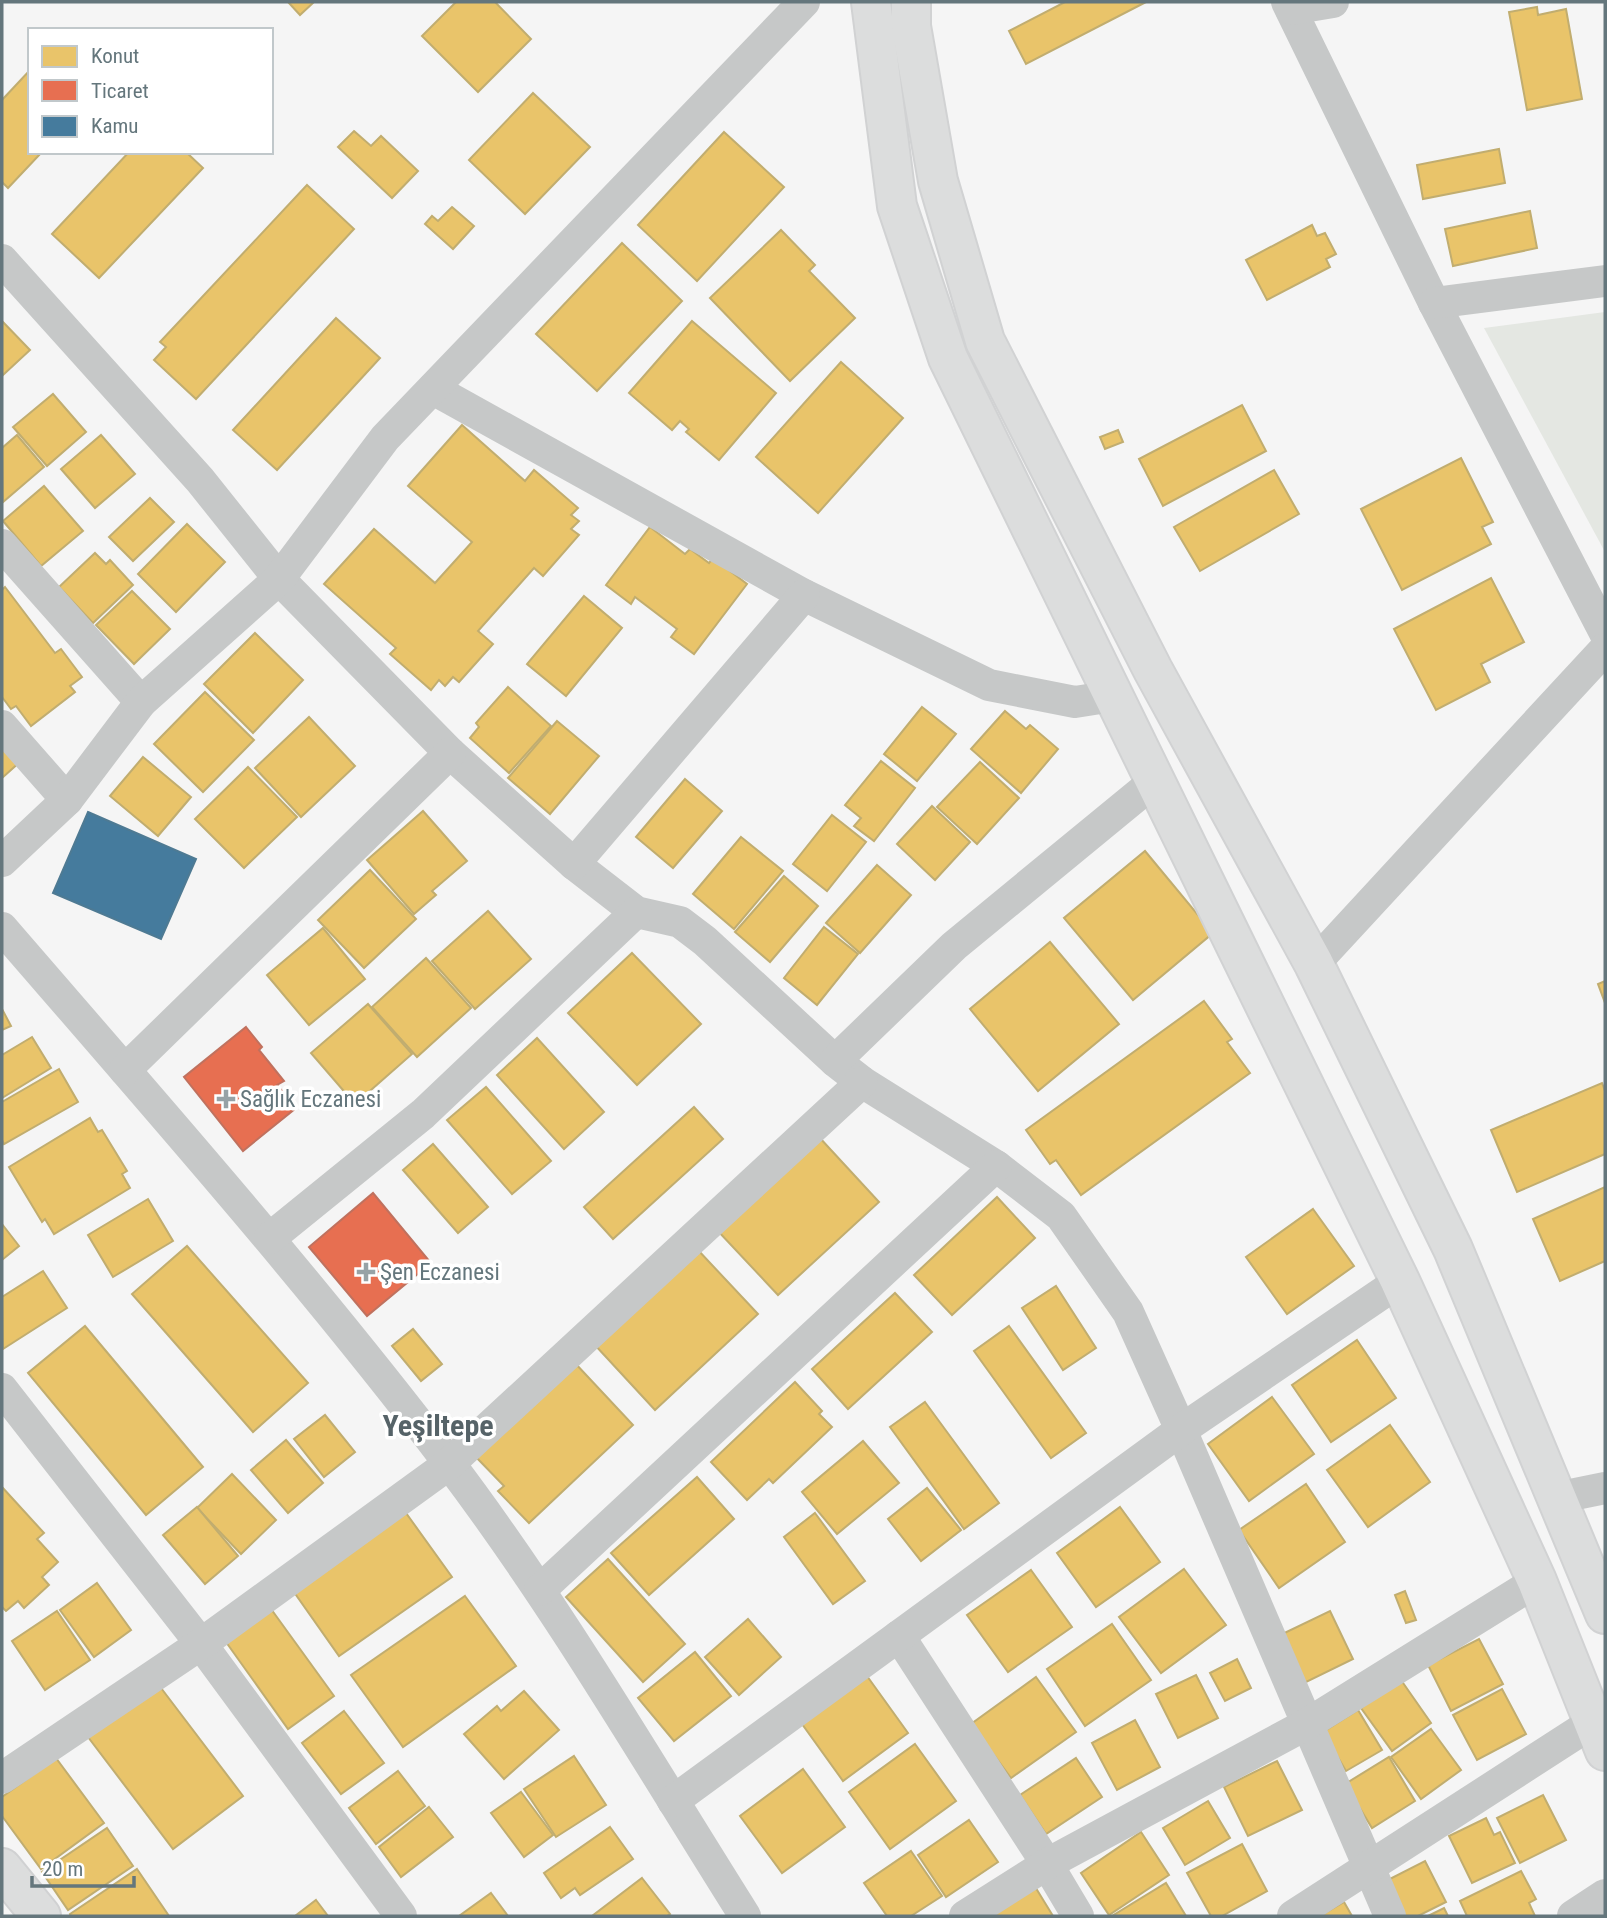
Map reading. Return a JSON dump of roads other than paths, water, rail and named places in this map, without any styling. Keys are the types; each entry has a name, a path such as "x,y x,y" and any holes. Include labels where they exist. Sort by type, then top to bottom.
{"main road":[{"path":"871,2 897,206 948,358 1400,1281 1537,1581 1599,1737"},
{"path":"911,2 911,26 937,181 985,341 1153,670 1314,964 1453,1249 1605,1614"},
{"path":"2,1868 41,1916"}],"street":[{"path":"2,861 67,800 141,702 279,579 385,438 804,2"},
{"path":"1333,2 1289,5 1434,303 1605,633"},
{"path":"2,260 200,480 279,579 450,753 574,864 636,912 680,922 705,941 835,1061 862,1082 996,1166 1061,1216 1128,1312 1390,1916"},
{"path":"1434,303 1605,281"},
{"path":"433,389 804,595 989,685 1075,702 1113,696"},
{"path":"2,545 141,702"},
{"path":"574,864 804,595"},
{"path":"1314,964 1605,649"},
{"path":"2,726 67,800"},
{"path":"125,1070 450,753"},
{"path":"835,1061 954,946 1156,780"},
{"path":"270,1238 423,1114 636,912"},
{"path":"2,928 270,1238 449,1464 540,1590 745,1916"},
{"path":"2,1778 201,1644 449,1464 862,1082"},
{"path":"540,1590 996,1166"},
{"path":"673,1801 1181,1430 1400,1281"},
{"path":"2,1389 201,1644 401,1916"},
{"path":"1556,1497 1605,1488"},
{"path":"965,1916 1047,1864 1307,1724 1537,1581"},
{"path":"899,1636 1078,1916"},
{"path":"1293,1916 1369,1869 1599,1737"},
{"path":"1573,1916 1605,1895"}],"place":[{"name":"Sağlık Eczanesi","path":"226,1099"},
{"name":"Şen Eczanesi","path":"366,1272"}],"district":[{"name":"Yeşiltepe","path":"438,1426"}]}
